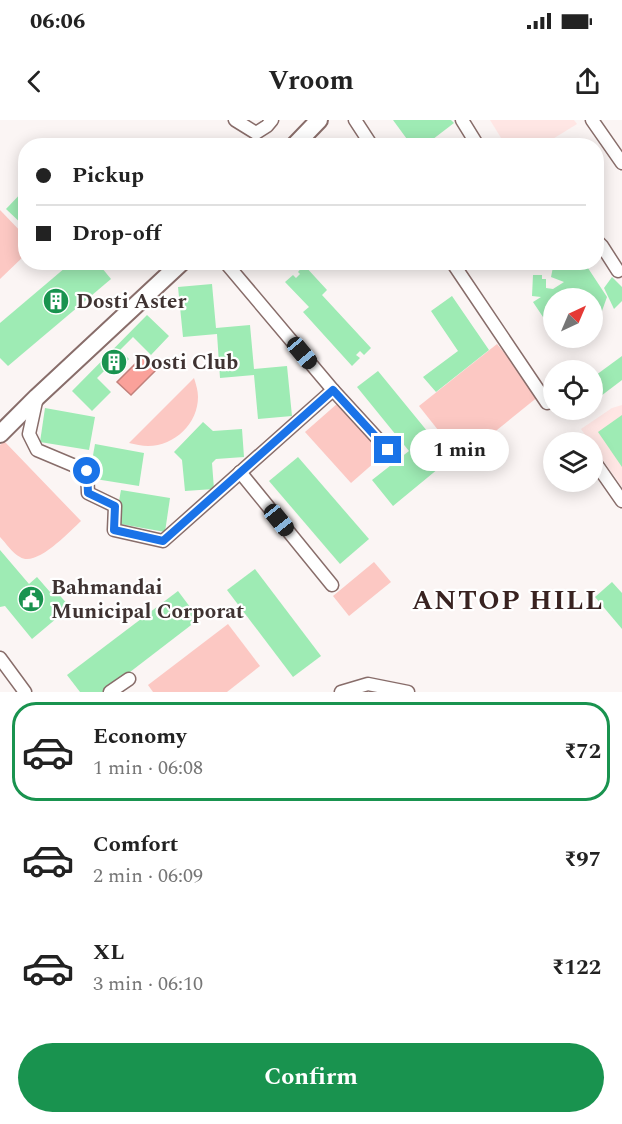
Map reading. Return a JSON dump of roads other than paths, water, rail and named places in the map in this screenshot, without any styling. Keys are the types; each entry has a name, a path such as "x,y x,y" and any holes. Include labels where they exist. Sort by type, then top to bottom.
{"main road":[{"path":"302,138 319,120"},
{"path":"0,434 36,397 173,270"}],"street":[{"path":"235,120 256,133 272,120"},
{"path":"355,120 367,138"},
{"path":"462,120 473,138"},
{"path":"592,120 622,163"},
{"path":"604,249 618,271"},
{"path":"232,270 333,390 388,450"},
{"path":"457,270 543,397"},
{"path":"36,397 29,434 38,450 87,471 88,493 115,506 114,530 163,541 333,390"},
{"path":"240,472 332,585"},
{"path":"603,474 622,501"},
{"path":"0,658 25,692"},
{"path":"110,692 129,679"},
{"path":"341,692 368,684 408,692"}],"place":[{"name":"Dosti Aster","path":"56,301"},
{"name":"Dosti Club","path":"114,362"},
{"name":"Bahmandai Municipal Corporat","path":"31,599"}],"district":[{"name":"ANTOP HILL","path":"508,600"}]}
